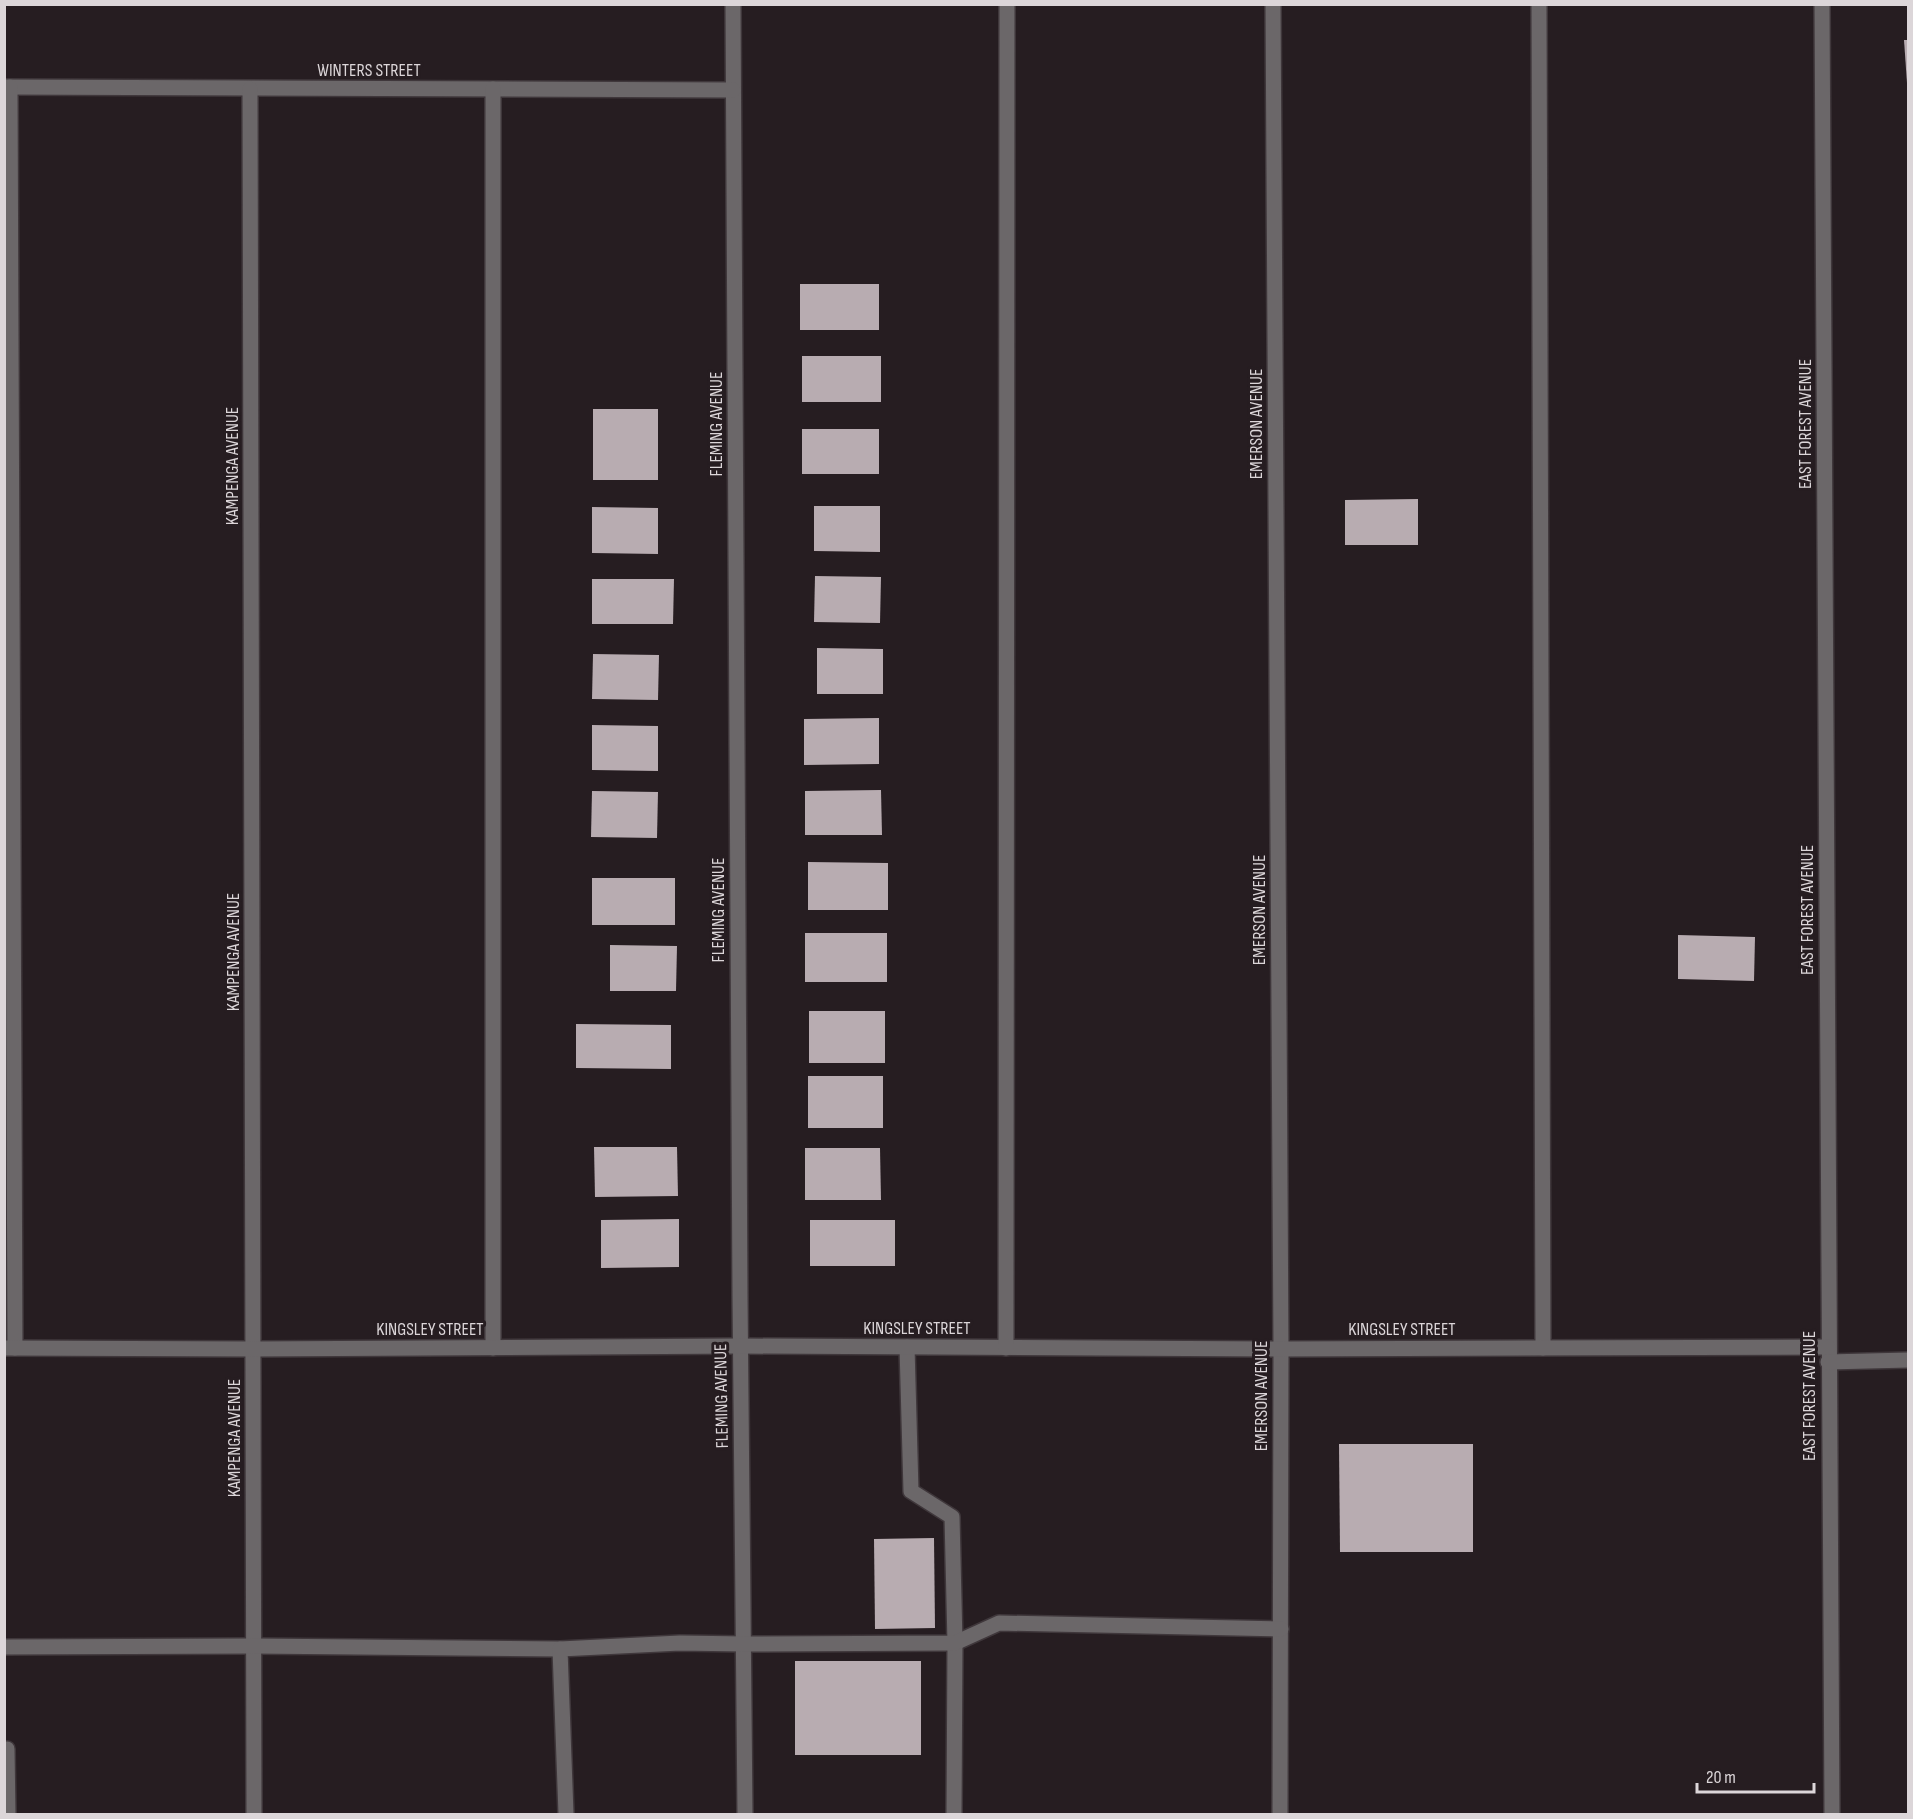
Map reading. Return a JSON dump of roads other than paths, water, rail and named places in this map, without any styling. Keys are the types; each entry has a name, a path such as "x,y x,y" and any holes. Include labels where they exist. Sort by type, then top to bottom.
{"street":[{"name":"FLEMING AVENUE","path":"733,4 740,1346 746,1815"},
{"path":"1006,1348 1007,4"},
{"name":"EMERSON AVENUE","path":"1273,4 1281,1349 1280,1815"},
{"path":"1539,4 1544,1348"},
{"name":"EAST FOREST AVENUE","path":"1822,4 1832,1815"},
{"name":"WINTERS STREET","path":"8,87 733,90"},
{"path":"8,87 10,1348"},
{"name":"KAMPENGA AVENUE","path":"250,89 254,1815"},
{"path":"493,89 493,1348"},
{"name":"KINGSLEY STREET","path":"10,1348 740,1346 1544,1348 1828,1355 1908,1360"},
{"path":"907,1347 911,1491 952,1517 955,1643 954,1815"},
{"path":"4,1647 254,1646 560,1649 680,1643 955,1643 999,1623 1281,1629"},
{"path":"560,1649 566,1815"},
{"path":"7,1749 8,1815"}]}
